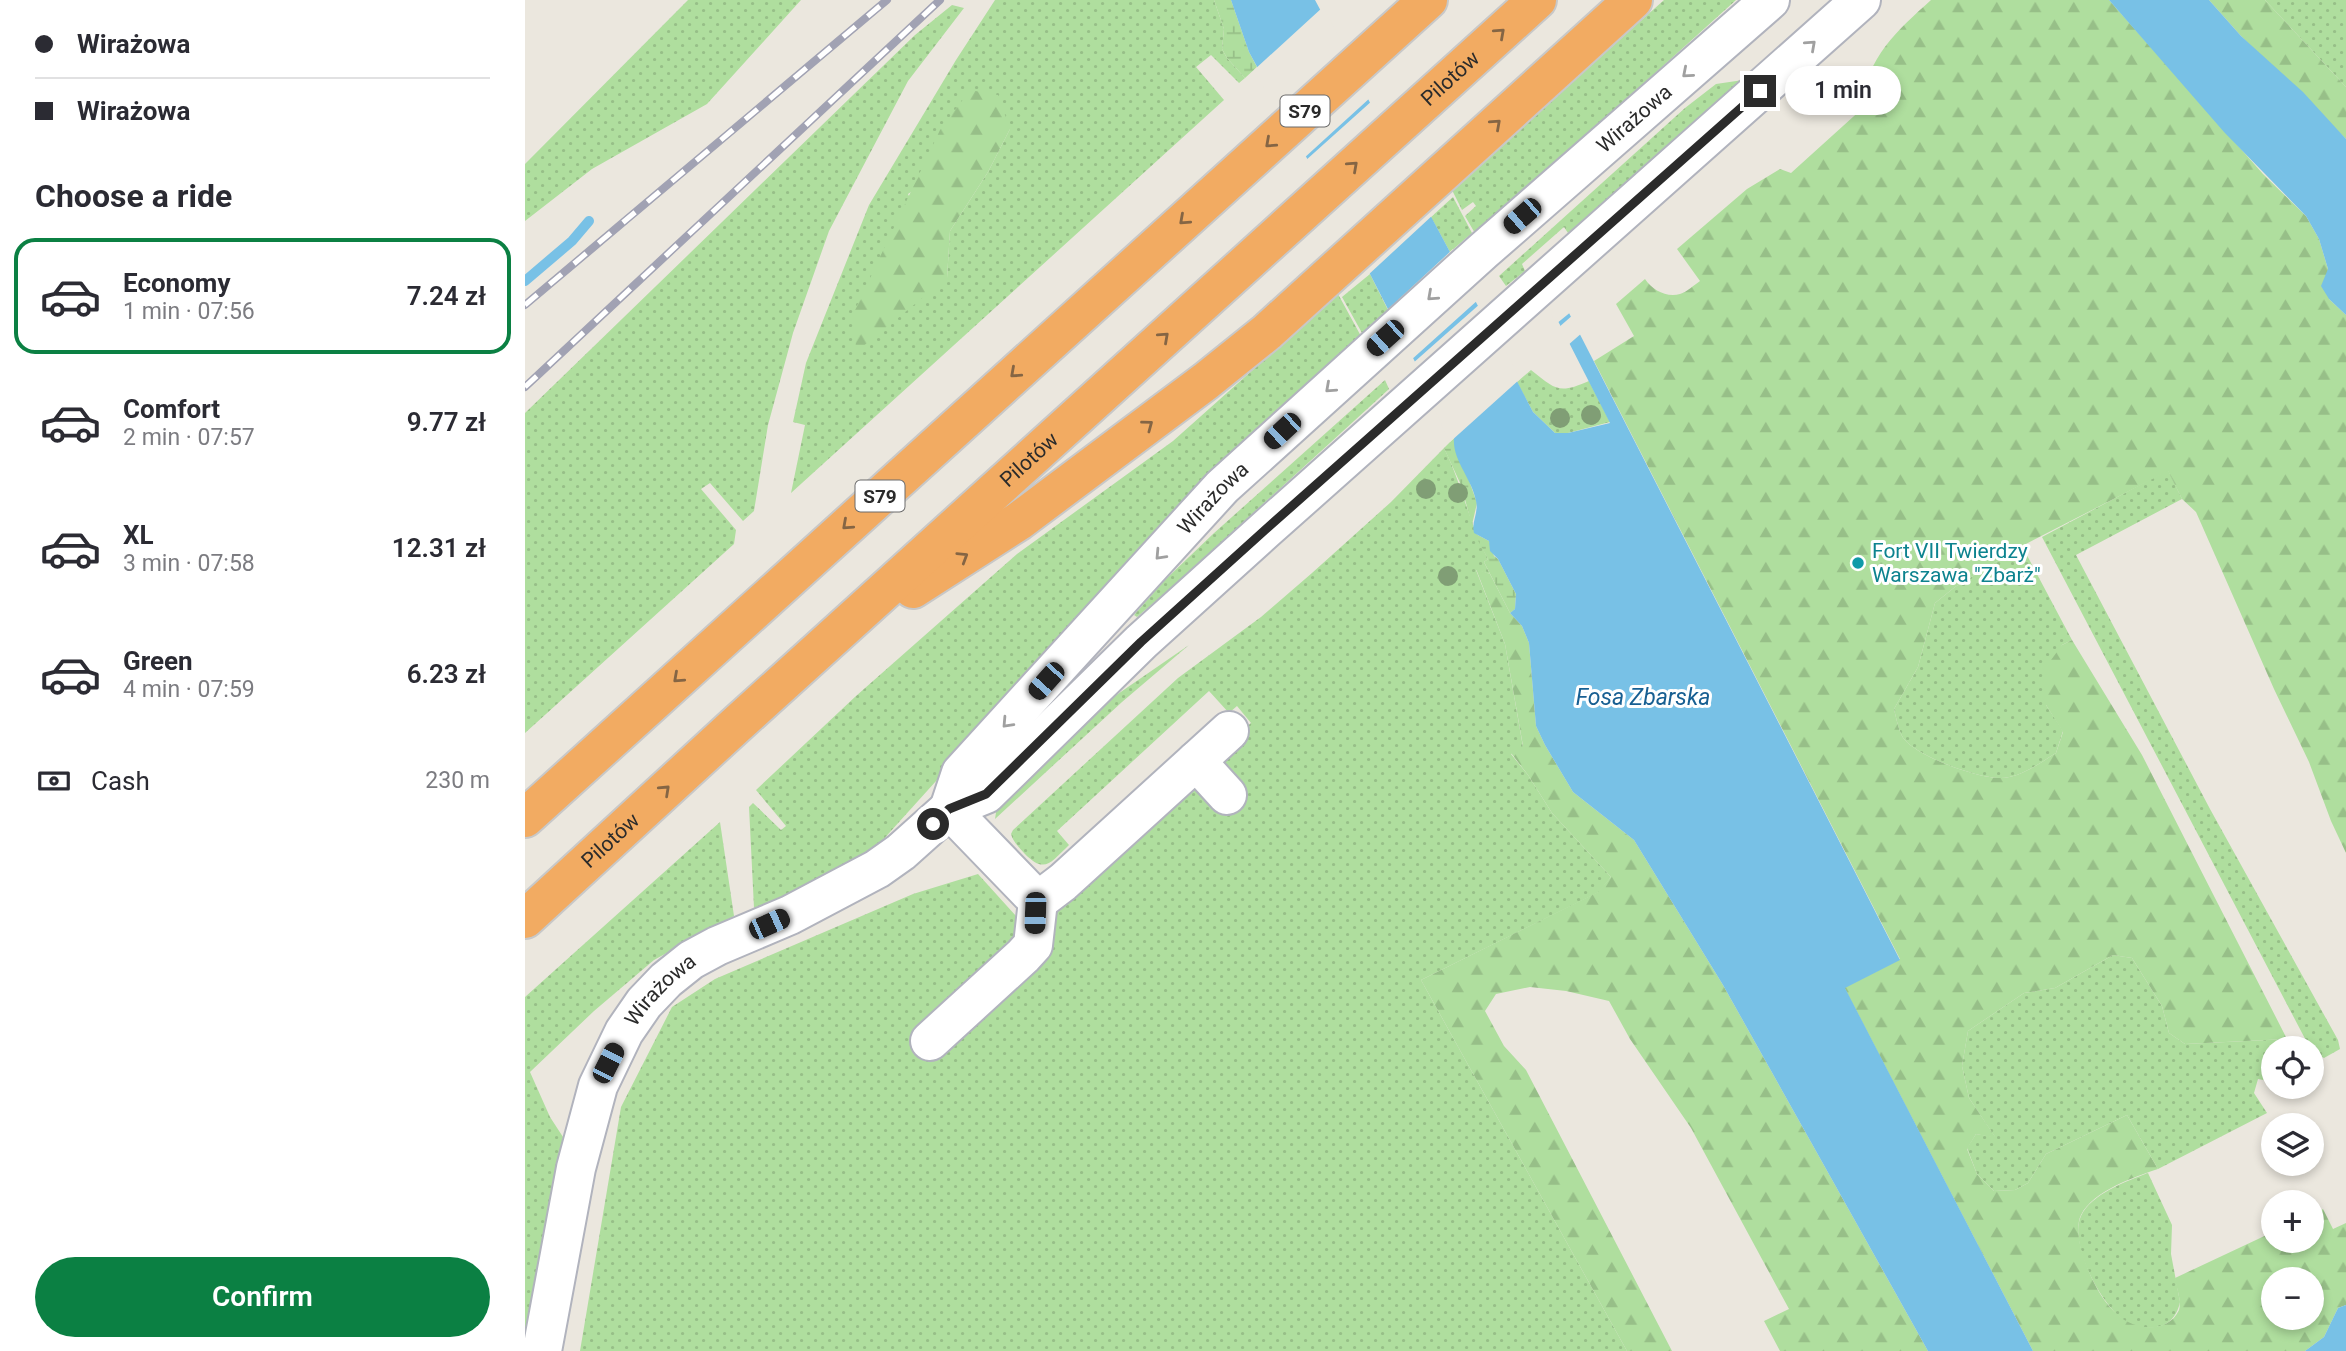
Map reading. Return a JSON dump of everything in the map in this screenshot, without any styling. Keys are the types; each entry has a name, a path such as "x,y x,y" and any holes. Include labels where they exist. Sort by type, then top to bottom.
{"highway":[{"path":"1375,48 1401,0"},
{"name":"S79","path":"525,817 1428,0"},
{"name":"Pilotów","path":"525,919 1537,0"},
{"path":"823,646 1019,521 1206,381 1267,332 1633,0"}],"street":[{"name":"Wirażowa","path":"949,809 961,773 1196,515 1270,442 1770,0"},
{"name":"Wirażowa","path":"542,1351 576,1168 598,1086 624,1032 644,1003 666,980 691,960 717,946 790,915 877,869 901,852 949,809 986,794 1141,642 1861,0"},
{"path":"930,1041 1033,944 1038,901 1063,882 1229,731"},
{"path":"1196,761 1227,795"},
{"path":"949,809 1038,901"}],"green space":[{"path":"688,0 801,0 707,104 592,169 525,221 525,164"},
{"path":"995,0 1214,0 1224,29 1222,49 1245,78 1239,83 1211,55 1196,67 1224,100 791,493 805,425 793,422 806,363 869,205","holes":["1010,129 988,172 950,231 947,278 908,194"]},
{"path":"1214,0 1231,0 1257,67 1245,78 1222,49 1224,29"},
{"path":"1664,0 1736,0 1476,235 1465,216 1476,206 1473,202 1462,210 1452,190"},
{"path":"1931,0 2109,0 2263,174 2306,216 2319,239 2328,269 2329,299 2346,315 2346,853 2309,762 2196,512 2182,499 2168,471 2022,546 1955,587 1935,603 1918,667 1894,709 1902,736 1932,758 1978,775 2001,778 2023,773 2056,753 2063,732 2046,705 2043,671 2062,645 2072,640 2142,755 2285,1036 2261,1036 2261,1040 2185,1044 2169,1033 2162,1006 2132,958 2113,955 2055,988 2024,993 1968,1031 1962,1066 1969,1098 1996,1138 1976,1134 1967,1149 1977,1174 1994,1191 2015,1190 2028,1183 2046,1154 2127,1115 2158,1169 2115,1186 2095,1199 2081,1215 2079,1233 2085,1261 2101,1295 2119,1316 2142,1327 2159,1326 2174,1318 2180,1306 2175,1278 2261,1238 2261,1253 2324,1253 2324,1211 2333,1229 2346,1223 2346,1305 2338,1308 2324,1337 2305,1351 2033,1351 1844,987 1900,959 1594,361 1634,336 1616,304 1645,279 1656,290 1670,295 1683,293 1700,281 1677,249 1747,189 1780,169 1791,173 1864,107 1865,90 1876,60 1895,34"},
{"path":"2209,0 2265,0 2346,87 2346,139 2241,36"},
{"path":"2265,0 2346,0 2346,87"},
{"path":"952,5 964,8 908,81 829,231 793,333 768,425 754,511 743,521 710,483 701,489 736,530 734,544 525,733 525,413 915,35"},
{"path":"1743,80 1568,233 1564,227 1522,264 1525,271 1506,286 1499,276 1685,108 1716,84"},
{"path":"970,90 998,95 1010,129 988,172 950,231 947,278 856,352 854,312 940,130"},
{"path":"1453,197 1472,233 1450,252 1431,217"},
{"path":"1370,274 1388,310 1362,333 1342,297"},
{"path":"1338,294 1362,338 1188,502 881,842 820,880 754,908 749,807 753,803 781,830 786,826 756,790 856,696 1017,554 1173,441"},
{"path":"1531,370 1558,388 1571,388 1589,381 1610,422 1568,433 1555,433 1533,412 1517,382"},
{"path":"1385,380 1389,389 1171,588 1137,617 1134,615 1165,580 1213,534"},
{"path":"1454,438 1477,503 1472,525 1461,485 1444,448"},
{"path":"1444,448 1488,559 1484,562 1490,574 1476,570 1505,644 1523,747 1511,754 1552,813 1611,877 1599,892 1421,980 1627,1351 580,1351 621,1107 672,1007 715,979 913,894 978,874 1016,916 1018,936 912,1041 923,1059 1044,954 1044,916 1189,789 1197,788 1220,760 1248,734 1244,729 1251,723 1237,706 1229,713 1209,691 1057,831 1069,845 1048,864 1043,865 1031,860 1015,842 1011,834 1013,830 1178,678 1261,617 1312,573 1391,502"},
{"path":"2168,470 2182,499 2076,555 2210,809 2338,1040 2340,1049 2324,1058 2324,1036 2304,1036 2042,537"},
{"path":"1474,533 1489,541 1494,556 1516,594 1515,609 1510,613 1484,562 1488,559"},
{"path":"2022,546 2072,640 2062,645 2046,705 2063,731 2056,753 2030,769 2015,776 2001,778 1978,775 1932,758 1908,743 1902,736 1894,709 1918,667 1935,603 1955,587"},
{"path":"1476,569 1490,574 1510,613 1522,626 1529,643 1536,726 1545,745 1573,792 1634,840 1723,985 1928,1351 1780,1351 1764,1321 1789,1309 1691,1128 1630,1039 1609,1001 1566,991 1530,987 1496,994 1485,1011 1504,1046 1526,1070 1672,1351 1627,1351 1421,980 1598,892 1611,877 1552,813 1511,753 1523,746 1505,644"},
{"path":"1189,645 1122,702 995,819 997,806 1009,791 1112,698"},
{"path":"720,822 734,916 654,960 594,1011 530,1072 550,1117 563,1137 525,1331 525,997"},
{"path":"2113,955 2132,958 2162,1006 2169,1033 2185,1044 2261,1040 2261,1080 2258,1079 2254,1093 2267,1113 2261,1113 2261,1116 2158,1169 2127,1115 2046,1154 2028,1183 2015,1190 1994,1191 1977,1174 1967,1148 1976,1134 1995,1137 1969,1098 1962,1066 1968,1031 2024,993 2055,988"},
{"path":"2148,1173 2172,1225 2171,1254 2180,1302 2176,1314 2168,1323 2149,1328 2129,1324 2099,1291 2084,1259 2078,1228 2081,1216 2093,1201 2110,1189"}],"water":[{"name":"Fosa Zbarska","path":"1231,0 1315,0 1533,412 1555,433 1568,433 1610,423 1534,274 1546,268 1900,960 1845,988 2033,1351 1928,1351 1723,985 1634,840 1573,792 1545,745 1536,726 1529,643 1522,626 1510,613 1515,609 1516,594 1498,559 1490,551 1489,541 1474,533 1476,501 1456,454 1454,438 1370,274 1249,52"},
{"path":"2109,0 2209,0 2241,36 2303,92 2346,139 2346,315 2329,299 2321,286 2328,269 2319,239 2306,216 2224,132"},
{"path":"2346,1305 2346,1351 2305,1351 2324,1337 2338,1308"}],"pier":[{"path":"1323,7 1371,97 1303,159 1254,70"},
{"path":"1373,100 1434,214 1367,276 1305,161"},
{"path":"1453,249 1479,299 1410,361 1385,312"},
{"path":"1549,265 1572,311 1556,324 1531,275"},
{"path":"1481,303 1520,379 1450,442 1412,364"},
{"path":"1574,314 1583,332 1567,346 1558,328"}],"waterway":[{"path":"525,281 572,241 589,221"}],"railway":[{"path":"525,305 887,0"},
{"path":"525,387 940,0"}],"place":[{"name":"Fort VII Twierdzy Warszawa \"Zbarż\"","path":"1858,563"}],"route":[{"path":"933,824 949,809 986,794 1141,642 1514,306 1760,91"}]}
